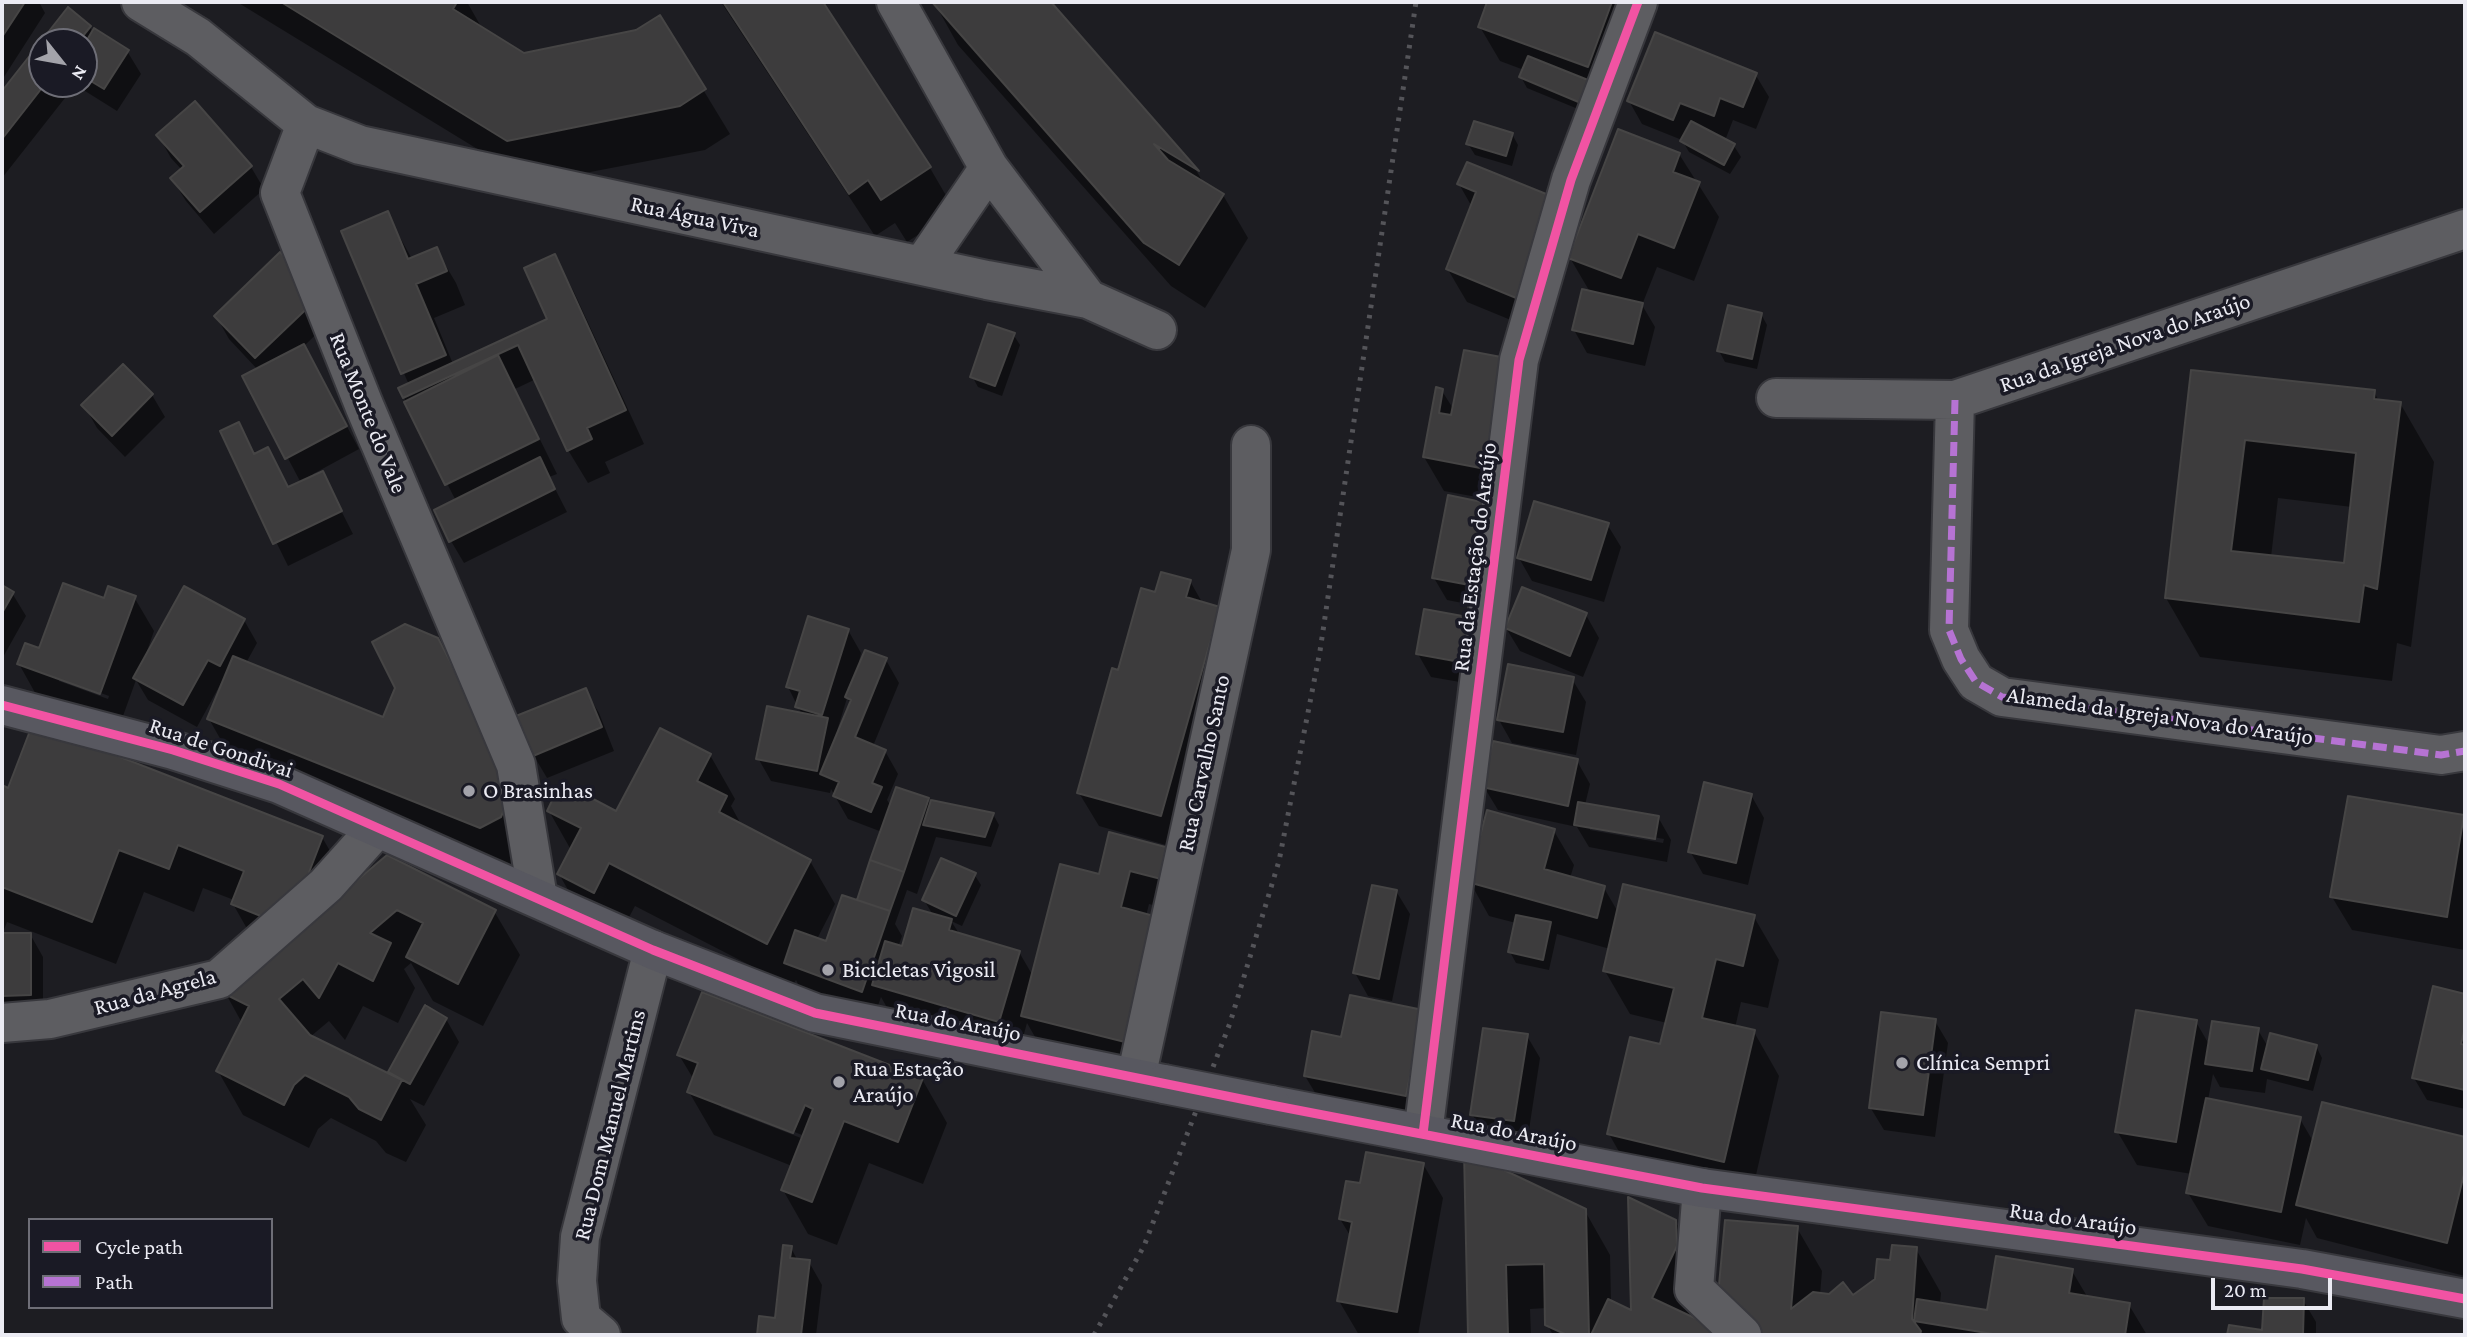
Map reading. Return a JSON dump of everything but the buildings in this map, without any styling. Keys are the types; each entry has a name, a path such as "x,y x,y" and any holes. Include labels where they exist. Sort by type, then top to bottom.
{"main road":[{"name":"Rua de Gondivai","path":"2,705 173,750 279,785 538,898"},
{"name":"Rua do Araújo","path":"538,898 653,950 815,1013 1702,1188 2302,1269 2465,1298"}],"street":[{"path":"141,2 198,37 306,124"},
{"path":"896,2 989,168 1088,299"},
{"name":"Rua da Estação do Araújo","path":"1423,1134 1519,360 1571,180 1638,2"},
{"name":"Rua Água Viva","path":"306,124 360,145 1088,299 1157,330"},
{"name":"Rua Monte do Vale","path":"306,124 280,193 364,405 516,765 538,898"},
{"path":"922,266 989,168"},
{"name":"Rua da Igreja Nova do Araújo","path":"1776,398 1955,400 2465,229"},
{"name":"Alameda da Igreja Nova do Araújo","path":"1955,400 1949,629 1961,659 1976,682 2002,697 2441,755 2465,751"},
{"name":"Rua Carvalho Santo","path":"1150,1081 1251,550 1251,445"},
{"name":"Rua da Agrela","path":"2,1023 50,1019 219,979 326,885 377,828"},
{"name":"Rua Dom Manuel Martins","path":"601,1335 581,1318 577,1281 580,1237 653,950"},
{"path":"1702,1188 1694,1289 1742,1335"}],"railway":[{"path":"1094,1335 1144,1246 1230,1023 1279,861 1320,651 1416,2"}],"marked path":[{"path":"1955,400 1949,630 1961,659 1976,682 2002,697 2441,755 2465,751"}],"cycle path":[{"path":"1423,1134 1519,360 1571,180 1638,2"},
{"path":"2,705 173,750 279,784 653,950 815,1013 1702,1188 2302,1269 2465,1299"}],"place":[{"name":"O Brasinhas","path":"469,791"},
{"name":"Bicicletas Vigosil","path":"828,970"},
{"name":"Clínica Sempri","path":"1902,1063"},
{"name":"Rua Estação Araújo","path":"839,1082"}]}
